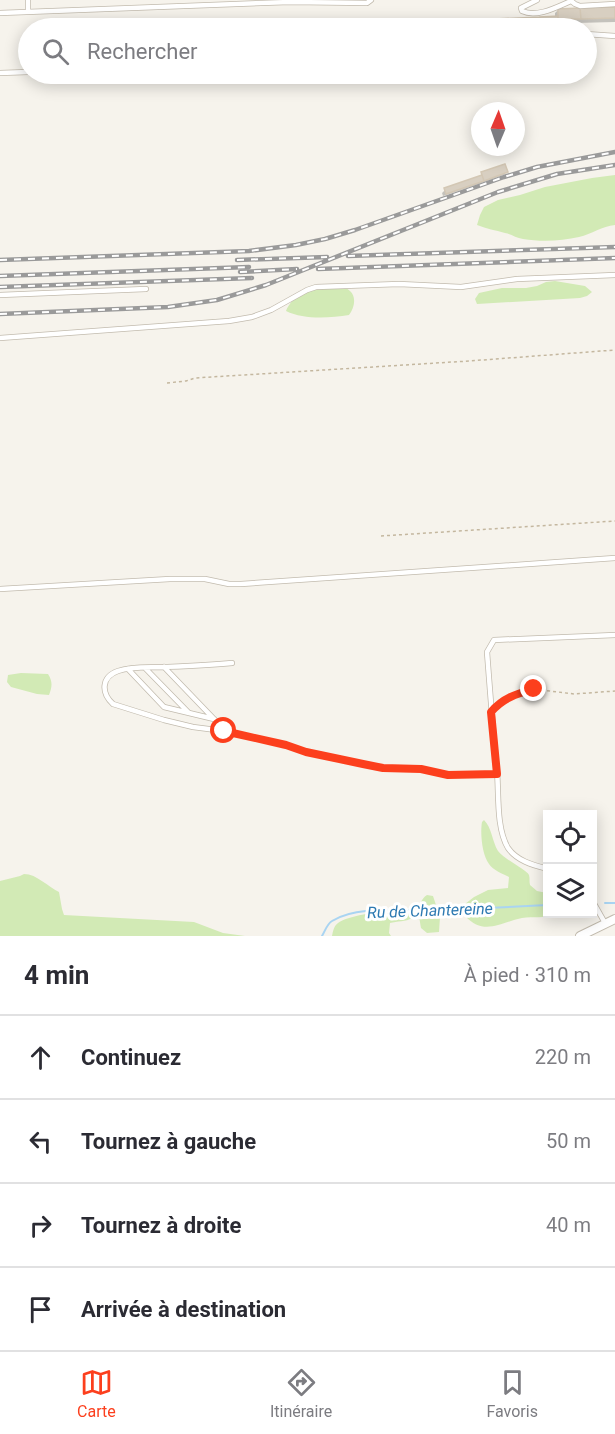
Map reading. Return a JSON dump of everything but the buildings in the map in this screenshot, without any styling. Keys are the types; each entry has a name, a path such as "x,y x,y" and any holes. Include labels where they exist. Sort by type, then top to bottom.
{"street":[{"path":"580,936 615,919"}],"lane":[{"path":"28,0 28,12"},
{"path":"0,13 290,2 367,3 371,0"},
{"path":"537,0 524,5 522,10 527,13 543,11 571,1 580,6 615,4"},
{"path":"597,35 615,36"},
{"path":"0,73 18,72"},
{"path":"0,338 229,321 252,317 271,310 308,290 324,286 422,284 461,287 517,279 615,275"},
{"path":"0,295 146,289"},
{"path":"0,589 170,579 205,579 241,584 615,558"},
{"path":"543,868 517,858 504,840 498,801 487,652 494,640 615,635"},
{"path":"232,663 118,671 105,682 104,690 107,698 113,704 183,724 286,745 306,752 373,766 421,769 448,775 497,774"},
{"path":"164,667 224,731"},
{"path":"145,668 190,714"},
{"path":"128,669 164,707 214,719"},
{"path":"597,909 605,923"}],"path":[{"path":"167,383 195,378 615,350"},
{"path":"381,536 615,521"},
{"path":"491,712 508,697 534,689 574,694 615,691"}],"green space":[{"path":"615,175 615,225 579,237 544,241 520,238 477,225 484,207 498,200 545,187"},
{"path":"555,281 585,286 592,292 580,298 477,304 475,299 479,293 502,288 526,288"},
{"path":"340,286 349,290 354,296 349,315 309,317 286,311 291,302 303,292"},
{"path":"48,674 52,684 49,695 11,687 7,682 8,675"},
{"path":"484,820 489,827 498,851 527,873 530,885 537,891 543,892 543,916 522,918 485,927 472,922 465,916 465,904 474,897 488,890 508,888 509,877 493,868 485,855 482,844 482,822"},
{"path":"24,874 38,878 59,892 64,915 194,922 223,933 245,936 0,936 0,881"},
{"path":"427,895 433,896 440,917 439,932 427,933 421,928 420,906"},
{"path":"391,909 410,909 412,918 390,923 391,936 332,936 333,930 342,921"}],"waterway":[{"name":"Ru de Chantereine","path":"605,903 615,903"},
{"name":"Ru de Chantereine","path":"322,936 332,921 342,916 367,911 543,905"}],"railway":[{"path":"0,260 249,251 296,245 355,230 537,167 615,152"},
{"path":"0,314 168,307 217,300 266,285 498,192 557,174 615,165"},
{"path":"348,256 615,247"},
{"path":"237,260 327,257"},
{"path":"318,269 615,258"},
{"path":"0,276 249,267"},
{"path":"240,272 297,269"},
{"path":"0,287 252,278"}],"route":[{"path":"224,731 286,745 306,752 383,768 421,769 448,775 497,774 491,712 508,697 534,689"}]}
